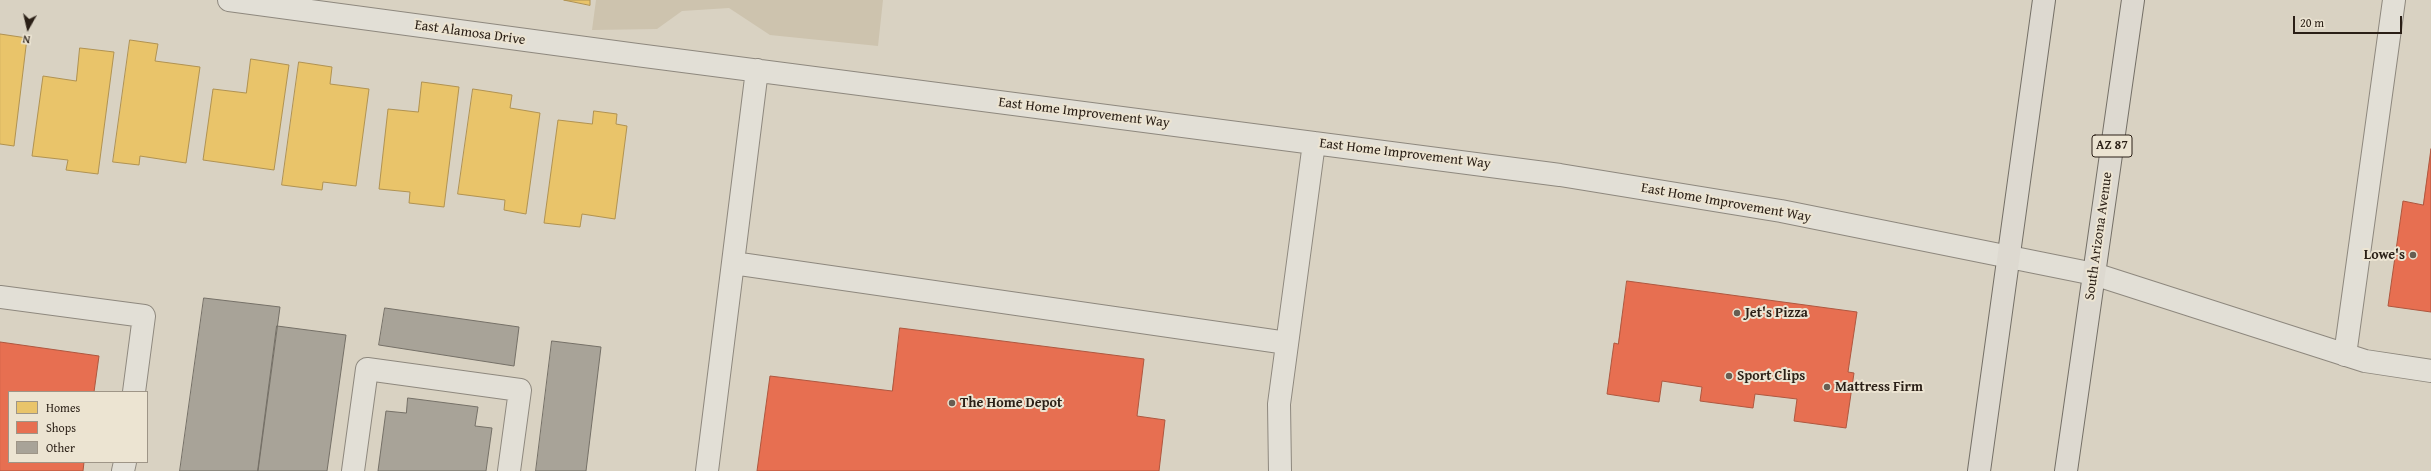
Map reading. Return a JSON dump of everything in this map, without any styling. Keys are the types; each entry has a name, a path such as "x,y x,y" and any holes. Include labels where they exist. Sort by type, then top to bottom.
{"main road":[{"path":"1979,471 2044,0"},
{"name":"South Arizona Avenue","path":"2066,471 2084,334 2133,0"}],"street":[{"name":"East Alamosa Drive","path":"229,0 711,64"},
{"path":"2345,355 2394,0"},
{"name":"East Home Improvement Way","path":"711,64 1560,175 1781,211 2094,274 2365,361 2431,371"},
{"path":"707,471 757,70"},
{"path":"1280,471 1279,404 1314,143"},
{"path":"733,264 1287,343"},
{"path":"0,297 144,316 134,391"},
{"path":"353,471 367,369 520,390 509,471"}],"shaded area":[{"path":"596,0 883,0 878,46 770,35 729,8 682,11 657,29 592,30"}],"building: Homes":[{"path":"564,0 590,0 590,5"},
{"path":"0,34 27,38 14,146 0,144"},
{"path":"130,40 158,44 155,61 200,67 186,163 140,156 139,165 113,162"},
{"path":"80,48 114,52 98,174 66,170 68,160 32,156 43,76 76,81"},
{"path":"251,59 289,65 274,170 203,160 213,89 246,93"},
{"path":"299,62 332,67 330,84 369,89 356,186 323,182 322,190 282,185"},
{"path":"422,82 459,87 444,207 409,203 410,192 379,189 388,109 418,112"},
{"path":"473,89 512,95 510,108 540,113 526,214 504,210 505,200 458,194"},
{"path":"594,111 617,114 616,124 627,126 615,219 582,214 580,227 544,223 558,120 592,124"}],"building: Shops":[{"name":"Lowe's","path":"2431,149 2431,312 2388,306 2403,201 2423,205"},
{"path":"1627,281 1857,312 1848,372 1854,373 1846,428 1794,421 1797,399 1755,394 1753,408 1700,401 1702,387 1662,381 1659,402 1607,394 1614,343 1618,344"},
{"name":"The Home Depot","path":"900,328 1144,359 1137,416 1165,420 1159,471 757,471 770,376 892,391"},
{"path":"0,342 99,356 94,391 8,391 8,463 84,463 83,471 0,471"}],"building: Other":[{"path":"204,298 280,307 258,471 180,471"},
{"path":"385,308 519,327 514,366 379,345"},
{"path":"277,326 346,335 327,471 258,471"},
{"path":"552,341 601,347 586,471 536,471"},
{"path":"408,398 478,407 475,426 492,428 486,471 378,471 386,411 406,413"}],"place":[{"name":"Lowe's","path":"2413,255"},
{"name":"Jet's Pizza","path":"1737,313"},
{"name":"Sport Clips","path":"1729,376"},
{"name":"Mattress Firm","path":"1827,387"},
{"name":"The Home Depot","path":"952,403"}]}
